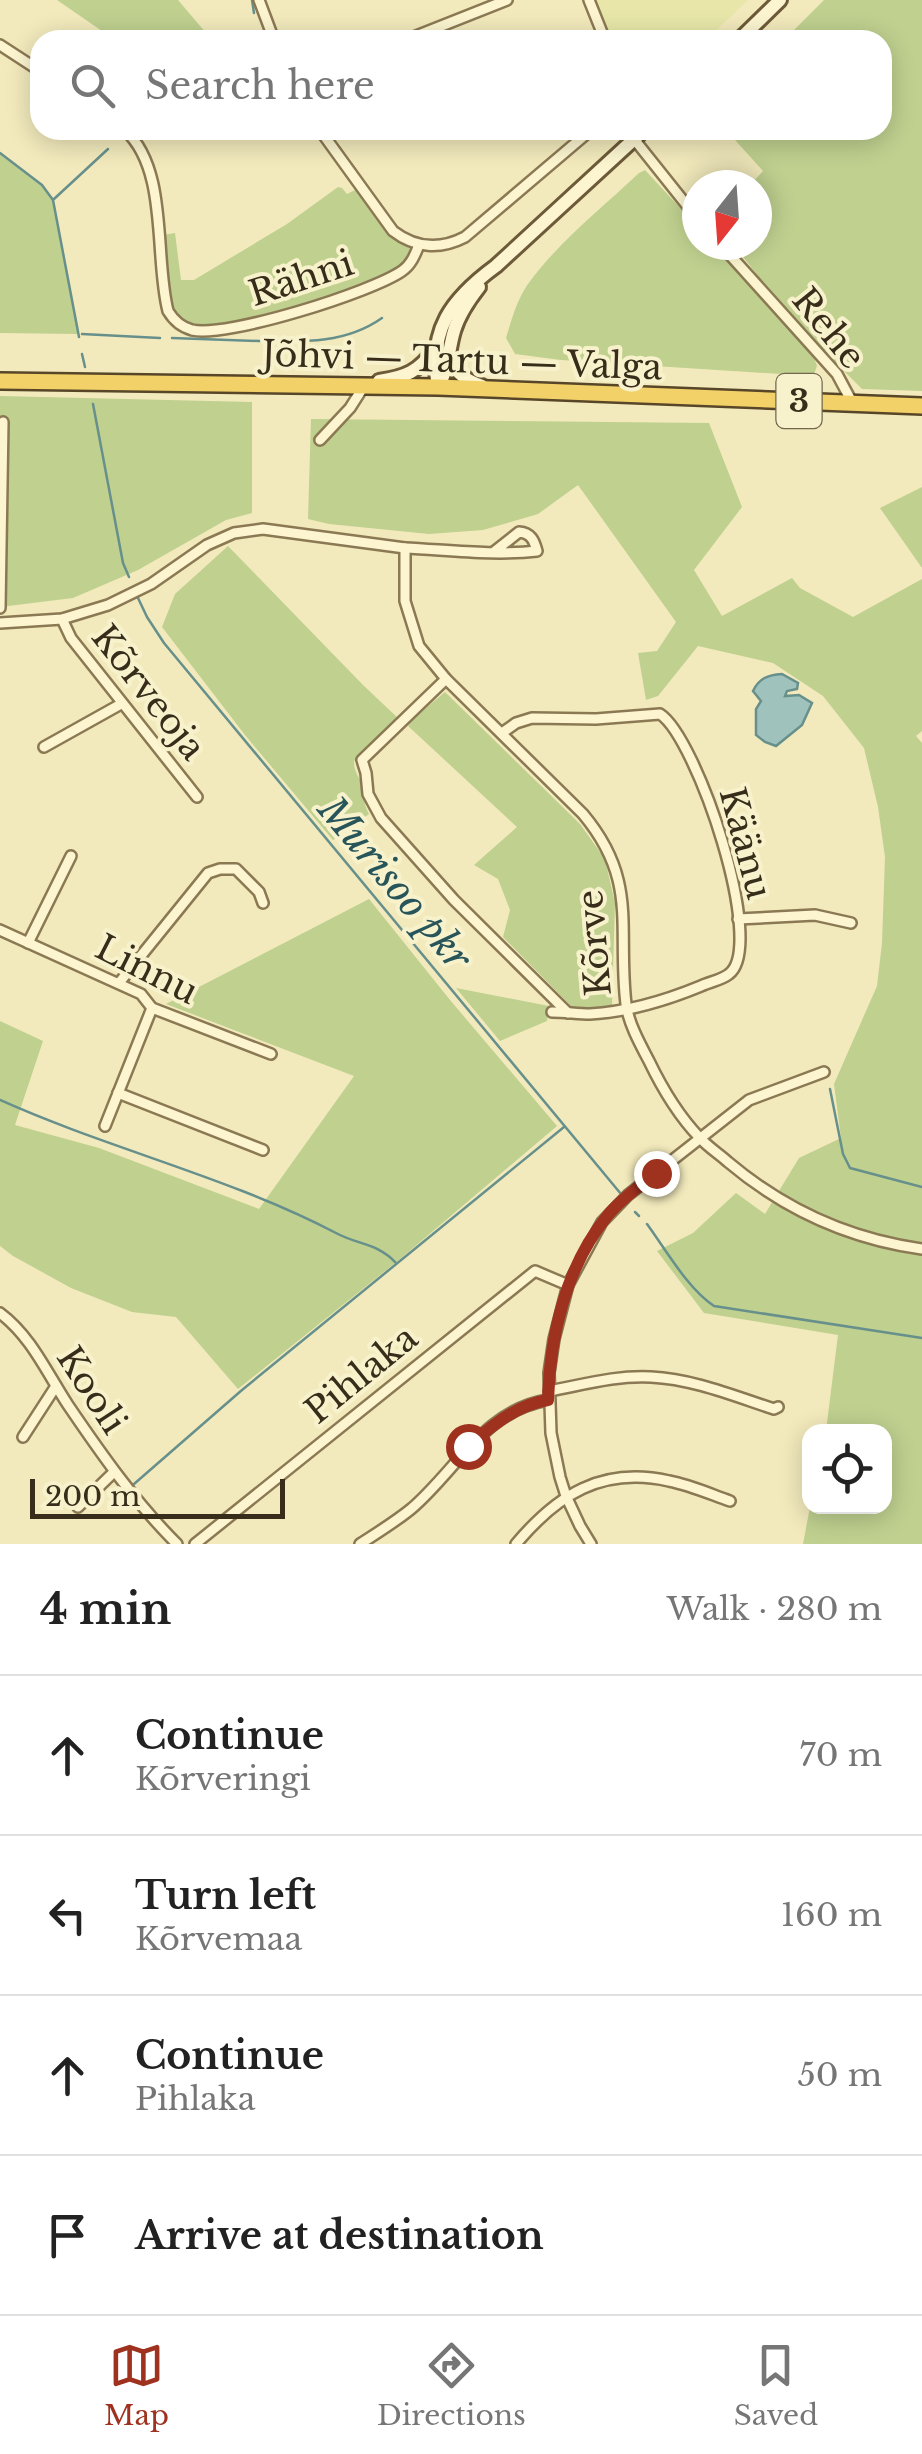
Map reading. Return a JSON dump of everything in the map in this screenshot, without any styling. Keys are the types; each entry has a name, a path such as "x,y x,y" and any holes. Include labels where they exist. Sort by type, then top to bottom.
{"highway":[{"name":"Jõhvi — Tartu — Valga","path":"0,381 438,388 922,406"}],"main road":[{"path":"750,30 780,0"},
{"path":"438,388 435,350 440,328 451,308 475,281 634,140"},
{"path":"438,388 446,374 453,334 463,308 496,266"},
{"path":"358,386 415,372 435,350"},
{"path":"449,356 458,374 494,390"}],"street":[{"path":"259,0 270,30"},
{"path":"431,30 507,0"},
{"path":"589,0 602,30"},
{"path":"0,45 30,64"},
{"name":"Rähni","path":"134,140 150,174 166,306 171,317 192,330 214,331 258,323 376,284 402,272 420,245"},
{"path":"327,140 392,231 420,245 440,246 464,237 579,140"},
{"path":"642,140 682,197"},
{"name":"Rehe","path":"735,260 837,374 852,402"},
{"path":"320,440 350,408 358,386"},
{"path":"0,608 3,422"},
{"path":"0,623 62,618 108,605 151,584 208,545 234,533 262,529 406,548 495,551 537,550 533,538 520,532 495,551"},
{"name":"Kõrve","path":"406,548 405,601 420,646 446,679 583,814 609,850 624,908 626,1008 670,1099 700,1138 743,1175 796,1209 868,1238 922,1249"},
{"name":"Kõrveoja","path":"62,618 70,638 197,797"},
{"path":"446,679 362,760 368,794 381,818 454,900 568,1012"},
{"path":"44,748 121,704"},
{"name":"Käänu","path":"502,733 532,718 660,714 682,740 703,783 722,836 734,889 740,950 730,974 688,991 626,1008 591,1014 552,1012"},
{"path":"28,943 71,856"},
{"path":"118,983 208,873 236,869 259,892 262,903"},
{"path":"738,919 815,916 851,923"},
{"name":"Linnu","path":"0,930 142,994 152,1008 271,1054"},
{"path":"106,1126 152,1008"},
{"path":"591,1544 566,1496 550,1432 548,1396 554,1339 568,1286 591,1240 628,1194 748,1100 824,1072"},
{"path":"118,1093 263,1150"},
{"name":"Pihlaka","path":"195,1544 535,1270 568,1286"},
{"name":"Kooli","path":"0,1313 27,1339 114,1472 178,1544"},
{"path":"360,1544 411,1509 492,1425 533,1402 590,1382 650,1377 778,1407"},
{"path":"23,1436 56,1386"},
{"path":"78,1507 114,1472"},
{"path":"516,1544 539,1517 566,1496 601,1482 637,1477 671,1481 730,1501"}],"shaded area":[{"path":"589,0 748,0 716,30 601,30"}],"green space":[{"path":"57,0 178,0 204,30 100,30"},
{"path":"824,0 922,0 922,391 862,389 788,315 746,260 772,260 772,170 762,170 735,140 892,140 892,30 794,30"},
{"path":"0,153 42,185 53,200 78,334 0,333"},
{"path":"645,170 682,210 682,260 727,260 814,358 814,374 515,354 506,338 526,286 569,238"},
{"path":"338,187 347,194 361,187 393,231 419,245 402,272 301,310 213,331 179,324 171,304 163,235 175,233 181,280 194,280 287,224"},
{"path":"0,396 252,402 252,513 226,520 138,570 73,598 0,605"},
{"path":"311,419 709,423 742,507 694,570 722,616 792,578 800,588 853,617 922,579 922,731 916,736 922,743 922,1544 803,1544 809,1514 892,1514 892,1424 827,1424 838,1335 704,1313 657,1251 693,1233 736,1193 765,1214 799,1158 841,1138 834,1084 877,986 882,943 885,857 864,748 823,696 773,663 698,646 658,696 646,700 638,653 657,651 676,622 578,485 538,514 483,530 429,534 308,519"},
{"path":"922,487 922,568 880,508"},
{"path":"228,546 399,719 354,761 369,814 333,840 162,627 175,594"},
{"path":"445,692 580,824 605,859 615,903 612,1005 573,1008 503,937 510,910 498,879 474,865 517,827 408,726"},
{"path":"369,899 557,1126 238,1389 176,1317 132,1312 71,1288 0,1246 0,1021 43,1041 15,1125 99,1148 259,1209 354,1076 166,1004"},
{"path":"456,988 549,1006 547,1021 500,1041"}],"water":[{"path":"782,674 798,683 797,689 787,691 785,696 799,695 812,703 802,725 776,746 756,735 756,709 761,701 753,691 764,678"}],"waterway":[{"path":"252,0 254,13"},
{"path":"54,199 108,149"},
{"name":"Murisoo pkr","path":"0,153 42,185 53,200 79,337"},
{"path":"172,338 323,340 353,333 382,318"},
{"path":"82,334 160,338"},
{"name":"Murisoo pkr","path":"82,354 85,367"},
{"name":"Murisoo pkr","path":"93,404 123,563 129,577"},
{"name":"Murisoo pkr","path":"138,598 164,643 621,1194"},
{"path":"830,1089 843,1154 850,1168 922,1187"},
{"path":"0,1100 254,1195 375,1248 396,1263"},
{"path":"134,1484 242,1390 564,1127"},
{"name":"Murisoo pkr","path":"635,1212 639,1216"},
{"name":"Murisoo pkr","path":"647,1224 686,1279 714,1306 922,1338"}],"route":[{"path":"468,1446 520,1408 548,1400 554,1339 568,1286 610,1212 656,1173"}]}
